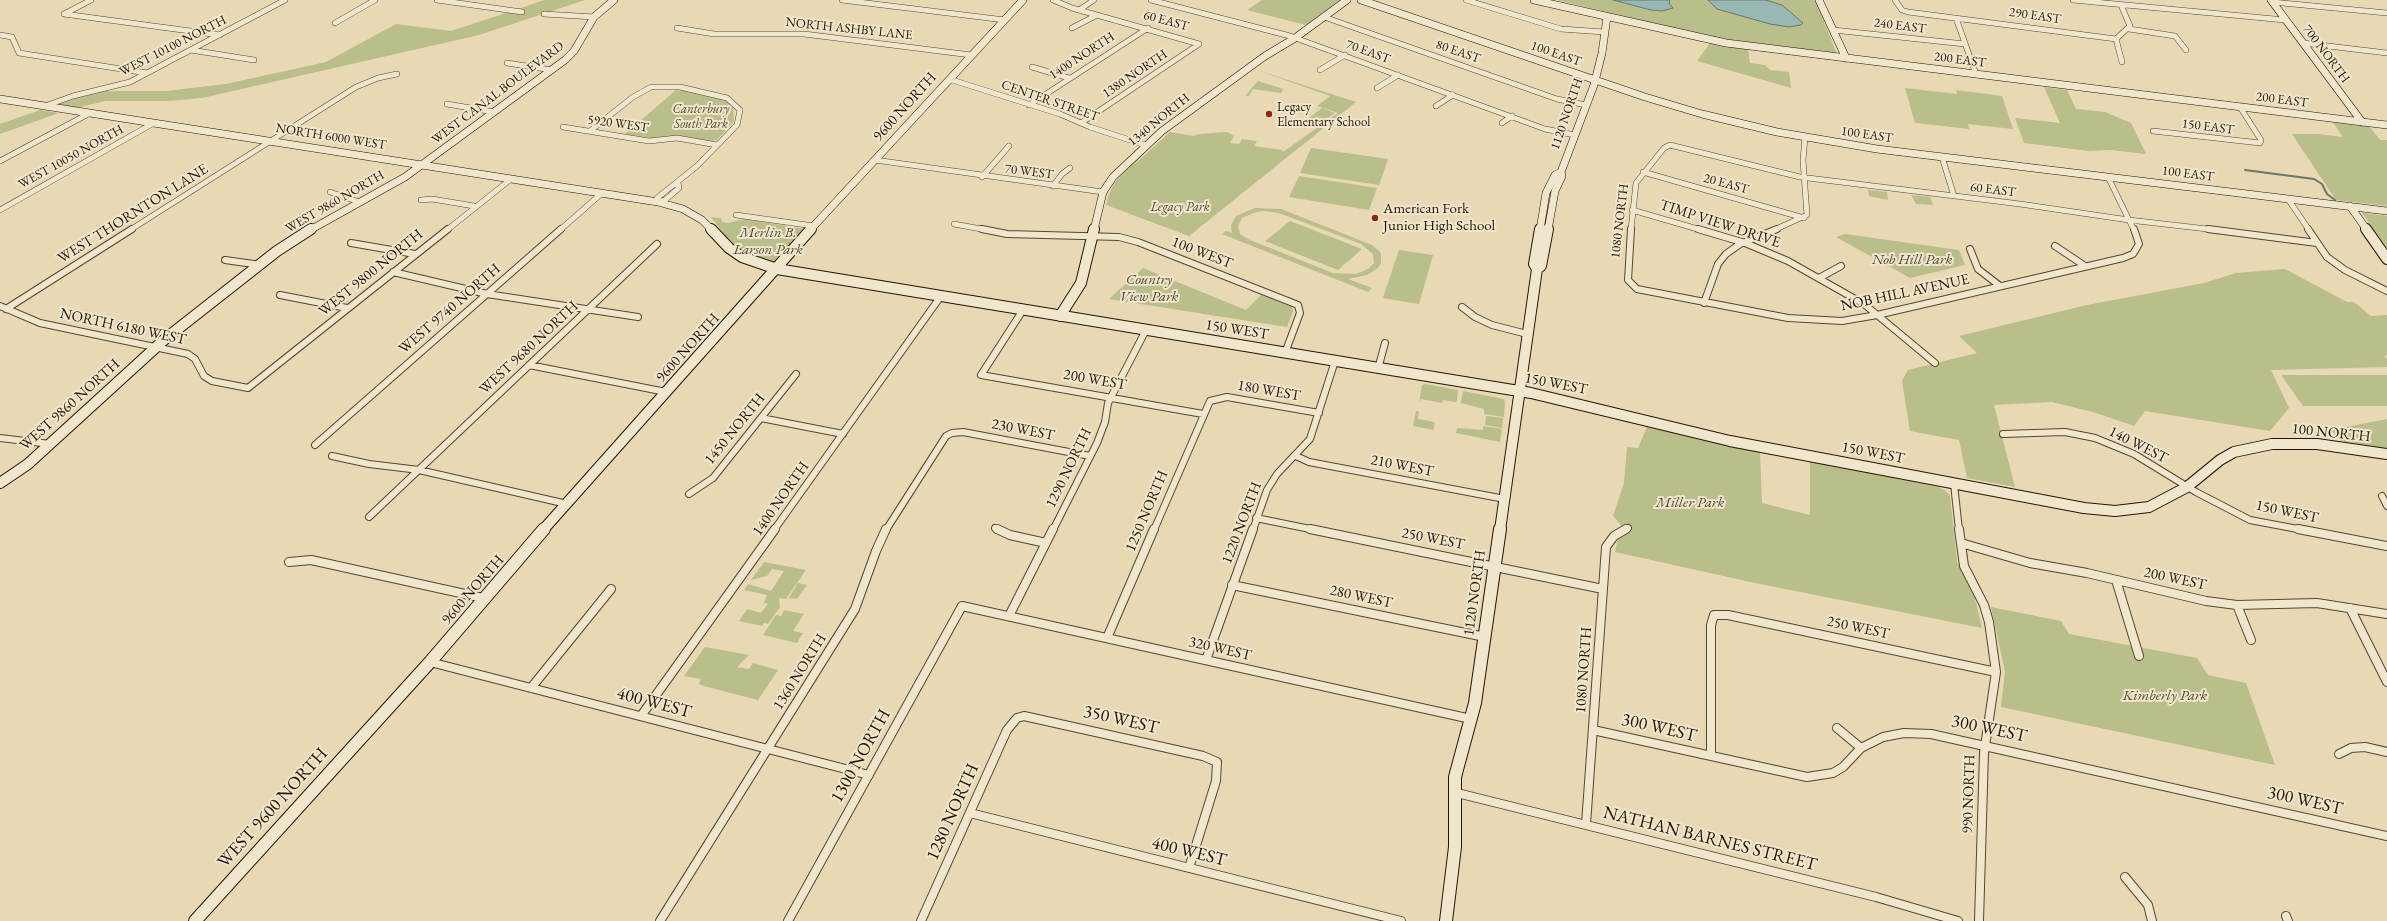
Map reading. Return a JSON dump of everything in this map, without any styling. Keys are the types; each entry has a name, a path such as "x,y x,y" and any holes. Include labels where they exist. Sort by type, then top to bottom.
{"street":[{"path":"91,0 64,14 220,35"},
{"name":"WEST 10100 NORTH","path":"45,106 73,96 115,87 148,73 284,0"},
{"path":"334,23 376,0"},
{"path":"437,0 522,12"},
{"path":"466,4 473,0"},
{"name":"WEST CANAL BOULEVARD","path":"423,164 552,70 574,51 594,17 614,0"},
{"path":"842,0 1006,20"},
{"name":"9600 NORTH","path":"379,720 483,598 814,226 1023,0"},
{"path":"1079,10 1094,0"},
{"name":"70 EAST","path":"1151,0 1295,38 1550,130 1575,135"},
{"name":"1340 NORTH","path":"1060,316 1081,283 1103,192 1113,178 1145,144 1260,59 1295,38 1347,0"},
{"name":"100 EAST","path":"1361,0 1594,80 1702,114 1806,137 1942,157 2387,211"},
{"path":"1466,0 1517,17 1569,30 1579,29 1604,32"},
{"name":"200 EAST","path":"1534,0 1715,42 2387,125"},
{"path":"1819,0 1846,58"},
{"name":"290 EAST","path":"1895,0 1904,11 2116,39"},
{"path":"2073,0 2112,2 2121,5 2285,20"},
{"name":"60 EAST","path":"1056,1 1079,10 1198,42"},
{"path":"2271,1 2387,13"},
{"name":"700 NORTH","path":"2271,1 2362,122"},
{"path":"2121,5 2129,22 2129,29"},
{"path":"544,14 594,17"},
{"path":"1072,28 1097,15"},
{"name":"80 EAST","path":"1324,17 1557,99 1586,105"},
{"name":"1120 NORTH","path":"1446,921 1455,847 1453,792 1459,758 1471,719 1485,637 1537,269 1541,266 1553,199 1562,176 1561,172 1586,105 1602,53 1607,17"},
{"path":"1956,18 1976,74"},
{"name":"NORTH ASHBY LANE","path":"677,28 714,34 804,34 971,55"},
{"name":"1400 NORTH","path":"1029,105 1148,28"},
{"path":"2122,62 2123,60 2116,39 2129,29 2175,36 2186,50"},
{"name":"240 EAST","path":"1833,30 1965,44"},
{"path":"0,34 12,37 19,53 148,73"},
{"name":"1380 NORTH","path":"1081,123 1199,44 1198,42"},
{"path":"2303,43 2387,53"},
{"path":"191,50 254,60"},
{"path":"1320,70 1345,56"},
{"path":"507,63 552,70"},
{"path":"1032,67 1069,78"},
{"name":"WEST THORNTON LANE","path":"3,308 274,140 356,87 378,78 397,74"},
{"path":"1377,88 1398,75"},
{"name":"CENTER STREET","path":"949,79 1060,114 1081,123 1145,144"},
{"path":"590,131 633,97 651,87 667,86 716,94 727,98 740,110 737,125 678,183 679,188 665,200 658,202"},
{"path":"1436,106 1453,95"},
{"name":"NORTH 6000 WEST","path":"0,99 152,124 274,140 658,202 680,208 695,216 729,248 742,257 777,269"},
{"path":"447,104 494,112"},
{"name":"150 EAST","path":"2153,131 2260,143 2261,140 2240,107"},
{"path":"0,161 88,114"},
{"path":"1502,123 1512,116"},
{"name":"WEST 10050 NORTH","path":"0,210 152,124"},
{"name":"5920 WEST","path":"563,127 649,141 677,138 717,145"},
{"path":"1704,302 1722,258 1746,242 1804,218 1808,211 1803,160 1806,137"},
{"name":"60 EAST","path":"1670,145 1805,178 2317,244"},
{"name":"1080 NORTH","path":"1633,286 1628,280 1627,275 1632,210 1636,183 1643,172 1664,148 1670,145"},
{"path":"982,177 1009,146"},
{"path":"1942,157 1954,196"},
{"name":"70 WEST","path":"875,160 982,177 1103,192"},
{"name":"WEST 9860 NORTH","path":"0,483 28,464 157,346 260,265 295,239 359,202 388,188 423,164"},
{"path":"1053,186 1062,174 1070,168"},
{"name":"20 EAST","path":"1643,172 1804,218"},
{"path":"2108,177 2129,220"},
{"name":"WEST 9800 NORTH","path":"248,388 394,272 474,206 511,178"},
{"path":"330,192 359,202"},
{"name":"WEST 9740 NORTH","path":"315,445 602,193"},
{"path":"421,200 432,199 474,206"},
{"path":"2288,199 2327,257 2340,267 2387,291"},
{"path":"2350,206 2387,259"},
{"name":"TIMP VIEW DRIVE","path":"1632,210 1746,242 1780,257 1859,301 1935,363"},
{"path":"736,215 814,226"},
{"name":"NOB HILL AVENUE","path":"1633,286 1646,292 1815,321 1842,321 1877,315 2122,258 2133,254 2139,244 2129,220"},
{"name":"100 WEST","path":"954,224 1007,234 1119,237 1133,240 1298,305 1300,313 1285,353"},
{"path":"351,243 415,254"},
{"name":"WEST 9680 NORTH","path":"369,518 657,244"},
{"path":"2055,246 2085,266"},
{"path":"1970,249 1978,269 2000,286"},
{"path":"225,260 260,265"},
{"path":"1819,278 1841,266"},
{"name":"150 WEST","path":"777,269 1572,401 1730,441 1954,484 2100,510 2134,510 2162,502 2187,487 2240,516 2260,523 2387,546"},
{"path":"394,272 413,275 420,280 487,294 638,317"},
{"path":"280,295 347,308"},
{"name":"1400 NORTH","path":"641,716 941,296"},
{"path":"1462,307 1475,317 1492,325 1527,334"},
{"name":"NORTH 6180 WEST","path":"3,308 40,323 157,346 188,354 195,359 204,376 212,381 248,388"},
{"name":"200 WEST","path":"1023,310 981,375 1203,414"},
{"name":"1290 NORTH","path":"1008,616 1102,432 1111,398 1146,330"},
{"path":"1378,369 1385,343"},
{"name":"1220 NORTH","path":"1206,660 1256,518 1272,481 1310,439 1335,361"},
{"path":"529,366 666,392"},
{"name":"1450 NORTH","path":"689,494 713,478 796,374"},
{"name":"180 WEST","path":"1216,398 1227,397 1319,413"},
{"name":"1250 NORTH","path":"1107,638 1207,405 1216,398"},
{"path":"761,418 843,434"},
{"name":"230 WEST","path":"952,433 963,432 1090,456"},
{"name":"140 WEST","path":"2003,434 2065,432 2095,438 2134,454 2187,487"},
{"name":"1360 NORTH","path":"660,921 855,609 876,551 887,528 943,439 952,433"},
{"path":"0,438 50,444"},
{"name":"100 NORTH","path":"2187,487 2220,460 2234,452 2272,444 2317,444 2387,454"},
{"path":"332,456 369,464 419,470 567,504"},
{"name":"210 WEST","path":"1296,456 1309,462 1505,499"},
{"name":"990 NORTH","path":"1954,484 1964,566 1984,605 1989,622 1996,672 1985,744 1979,921"},
{"path":"2382,496 2387,506"},
{"name":"250 WEST","path":"1256,518 1603,590"},
{"path":"995,528 1010,535 1046,543"},
{"name":"1080 NORTH","path":"1586,824 1606,547 1614,536 1628,528"},
{"name":"200 WEST","path":"1961,543 2030,563 2116,580 2195,599 2238,605 2306,603 2387,614"},
{"path":"289,562 311,560 483,598"},
{"path":"2116,580 2139,656"},
{"name":"280 WEST","path":"1232,585 1485,637"},
{"path":"531,688 611,589"},
{"path":"2238,605 2251,640"},
{"name":"320 WEST","path":"962,606 1471,719"},
{"name":"1300 NORTH","path":"788,921 962,606"},
{"path":"2350,608 2387,682"},
{"name":"250 WEST","path":"1711,756 1711,625 1714,615 1728,615 1996,672"},
{"name":"400 WEST","path":"430,662 868,775"},
{"name":"350 WEST","path":"1017,718 1032,716 1203,756 1217,762 1216,781 1189,868"},
{"name":"1280 NORTH","path":"921,921 1007,730 1017,718"},
{"name":"WEST 9600 NORTH","path":"195,921 379,720"},
{"path":"1837,728 1861,748"},
{"name":"300 WEST","path":"1593,730 1807,777 1833,774 1843,767 1861,748 1883,737 1917,733 1946,736 2387,836"},
{"path":"2339,754 2351,748 2365,747 2387,752"},
{"name":"NATHAN BARNES STREET","path":"1453,792 1876,897 1958,921"},
{"name":"400 WEST","path":"970,813 1401,921"},
{"path":"2125,877 2148,905 2152,921"}],"green space":[{"path":"544,0 585,0 479,35 202,98 168,101 106,101 76,108 56,105 69,99 106,91 166,91 226,84 326,62 396,24 451,31 509,12 519,13 525,10 518,9"},
{"path":"1262,0 1341,0 1306,25 1247,10"},
{"path":"1557,0 1816,0 1837,55 1728,41"},
{"path":"1710,43 1748,49 1750,63 1765,65 1770,70 1789,72 1791,88 1697,61"},
{"name":"Legacy Park","path":"1254,69 1356,102 1189,236 1106,205 1109,194 1115,182 1153,143 1133,166 1170,132 1194,136 1198,134 1227,132 1234,136 1230,143 1239,144 1242,139 1257,141 1254,146 1282,150 1283,152 1338,113 1317,106 1330,96"},
{"path":"1258,81 1283,89 1281,93 1253,89 1249,96 1245,96"},
{"path":"2044,87 2067,90 2076,109 2105,112 2131,123 2146,154 2110,150 2089,151 2024,143 2015,118 2060,123"},
{"path":"1905,88 1957,94 1956,90 2002,96 2013,129 1968,124 1969,129 1915,123"},
{"name":"Canterbury South Park","path":"676,90 709,94 728,102 733,108 734,121 717,140 712,141 679,136 650,138 625,134"},
{"path":"1322,108 1335,113 1322,122 1309,118"},
{"path":"40,110 59,113 0,134 0,124"},
{"path":"2332,121 2369,126 2380,140 2387,140 2387,206 2336,200 2292,134 2318,134 2343,137"},
{"path":"1311,148 1388,159 1379,185 1300,173"},
{"path":"1299,176 1377,188 1369,210 1289,197"},
{"path":"1868,190 1887,192 1888,200 1869,196"},
{"path":"1911,195 1930,197 1933,205 1916,204"},
{"path":"1255,208 1281,209 1372,245 1381,253 1381,263 1378,268 1367,275 1348,279 1372,288 1368,292 1222,234 1226,231 1232,233 1231,225 1236,216","holes":["1264,211 1279,213 1361,244 1373,254 1374,263 1368,269 1356,274 1333,273 1250,240 1240,234 1238,226 1242,218 1256,212"]},
{"path":"2362,213 2387,216 2387,248"},
{"name":"Merlin B. Larson Park","path":"711,217 721,218 722,222 729,223 744,219 805,229 780,261 773,262 755,257 737,247 727,238"},
{"path":"1290,221 1362,249 1338,270 1265,241"},
{"name":"Nob Hill Park","path":"1845,234 1959,250 1965,265 1910,278 1836,237"},
{"path":"1399,250 1433,255 1419,304 1383,298"},
{"name":"Country View Park","path":"1143,268 1246,310 1261,295 1292,307 1293,311 1287,327 1109,299"},
{"path":"2285,269 2347,302 2354,302 2371,316 2387,315 2387,355 2384,356 2387,359 2387,367 2271,370 2289,408 2270,431 2145,411 2134,426 2093,412 2052,402 1994,405 2015,487 1967,478 1959,440 1910,431 1902,381 1908,370 1977,353 1959,336 2087,305 2204,283 2236,273"},
{"path":"2281,375 2387,375 2387,406 2303,406"},
{"path":"1425,384 1458,390 1456,402 1443,400 1442,403 1421,399 1419,403 1422,385"},
{"path":"1463,391 1504,399 1504,417 1484,414 1484,409 1461,403"},
{"path":"1416,411 1419,411 1418,419 1435,422 1433,430 1413,426"},
{"path":"1486,416 1503,418 1502,428 1485,425"},
{"path":"2387,419 2387,449 2341,441 2331,430"},
{"path":"1483,426 1502,429 1500,442 1456,433 1457,428 1483,430"},
{"name":"Miller Park","path":"1647,427 1760,452 1762,503 1810,515 1810,461 1938,487 1946,491 1950,496 1957,562 1974,595 1982,628 1755,583 1615,552 1621,525 1613,516 1624,483 1627,447 1638,448"},
{"path":"764,562 806,570 786,599 779,598 780,607 768,624 764,623 762,626 739,621 747,609 761,613 768,604 764,603 767,595 744,590 748,584 771,591 784,571 772,569 767,576 751,580"},
{"path":"798,583 807,585 797,599 789,598"},
{"name":"Kimberly Park","path":"1991,607 2061,621 2069,634 2197,658 2208,675 2246,683 2275,765 2001,707 2005,672"},
{"path":"784,610 804,614 793,631 803,633 797,643 763,635 776,615 781,616"},
{"path":"705,647 749,655 737,667 749,669 753,663 778,670 758,700 704,686 699,684 701,679 684,676"}],"water":[{"path":"1613,0 1670,0 1669,3 1673,8 1662,11 1651,10"},
{"path":"1708,0 1766,0 1782,5 1803,23 1801,25 1789,27 1770,24 1717,9"}],"waterway":[{"path":"2245,170 2314,179 2322,184 2327,194 2335,200"}],"place":[{"name":"Legacy Elementary School","path":"1269,114"},
{"name":"American Fork Junior High School","path":"1375,218"}]}
